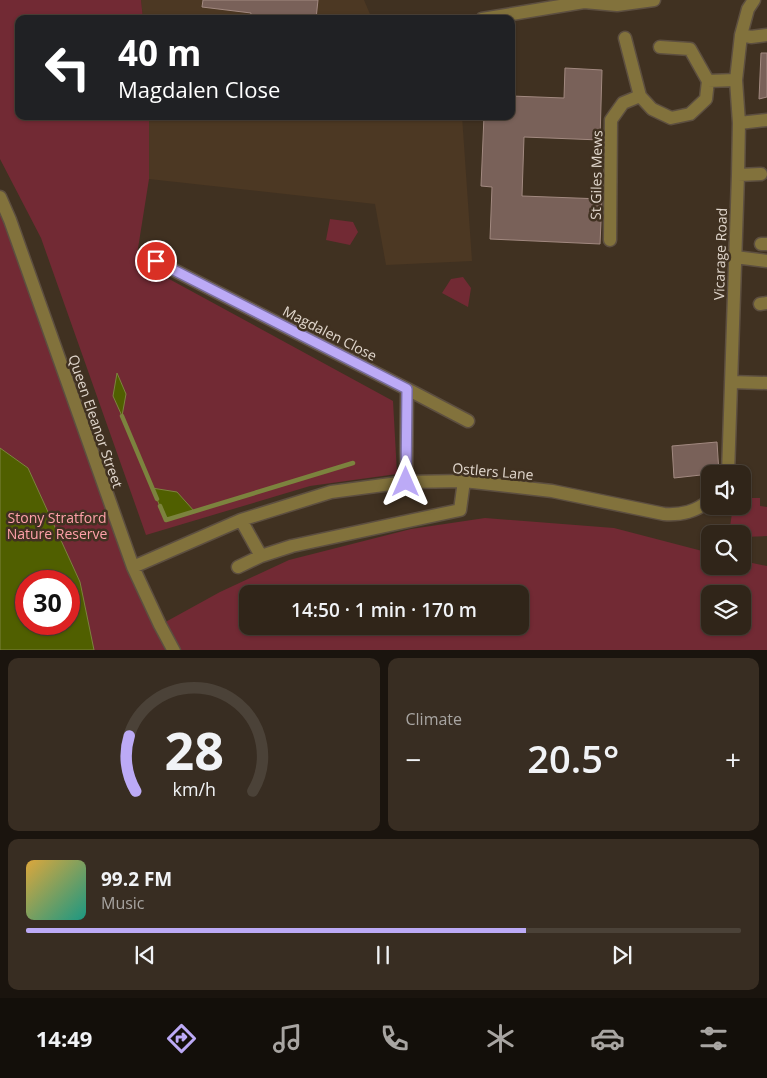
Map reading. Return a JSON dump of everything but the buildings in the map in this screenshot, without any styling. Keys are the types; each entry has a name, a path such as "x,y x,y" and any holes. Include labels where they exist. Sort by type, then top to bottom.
{"street":[{"path":"506,15 584,2 617,5 654,0"},
{"name":"Vicarage Road","path":"728,465 738,175 739,123 736,80 741,36 748,9 754,0"},
{"path":"741,36 767,35"},
{"path":"625,38 640,96 652,109 671,118 690,114 706,98 708,82 690,49 660,47"},
{"path":"708,82 736,80"},
{"name":"St Giles Mews","path":"610,240 611,120 623,102 640,96"},
{"path":"739,123 767,120"},
{"path":"738,175 761,174"},
{"name":"Queen Eleanor Street","path":"0,197 10,220 132,568 174,650"},
{"path":"735,257 767,262"},
{"name":"Magdalen Close","path":"156,261 468,420"},
{"path":"731,382 767,384"},
{"path":"406,482 407,389"},
{"path":"238,567 261,556 292,546 460,510 464,481"},
{"name":"Ostlers Lane","path":"132,568 241,520 331,492 406,482 464,481 552,492 664,514 682,515 701,507"},
{"path":"241,520 261,556"}],"shaded area":[{"path":"141,0 364,0 370,15 143,15"},
{"path":"149,120 462,120 472,261 386,265 375,204 149,179"},
{"path":"117,373 126,394 122,416 113,396"},
{"path":"0,448 28,468 75,570 15,570 15,635 80,635 80,582 94,650 0,650"},
{"path":"152,488 177,492 195,512 166,520"}],"green space":[{"path":"0,0 141,0 143,15 15,15 15,120 149,120 149,179 136,261 393,401 397,474 310,486 146,535 41,238 0,159"},
{"name":"Stony Stratford Nature Reserve","path":"0,197 160,625 220,592 289,560 411,529 485,518 614,528 701,551 701,575 751,575 751,563 767,566 767,650 0,650"},
{"path":"330,219 353,222 358,232 350,245 326,240"},
{"path":"463,277 471,288 468,307 442,293 451,279"},
{"path":"751,498 760,498 760,506 767,507 767,536 751,537 751,525 730,525 732,515 751,515"}],"waterway":[{"path":"122,416 157,499"},
{"path":"160,506 166,520 353,463"}],"route":[{"path":"156,261 407,389 406,482"}]}
